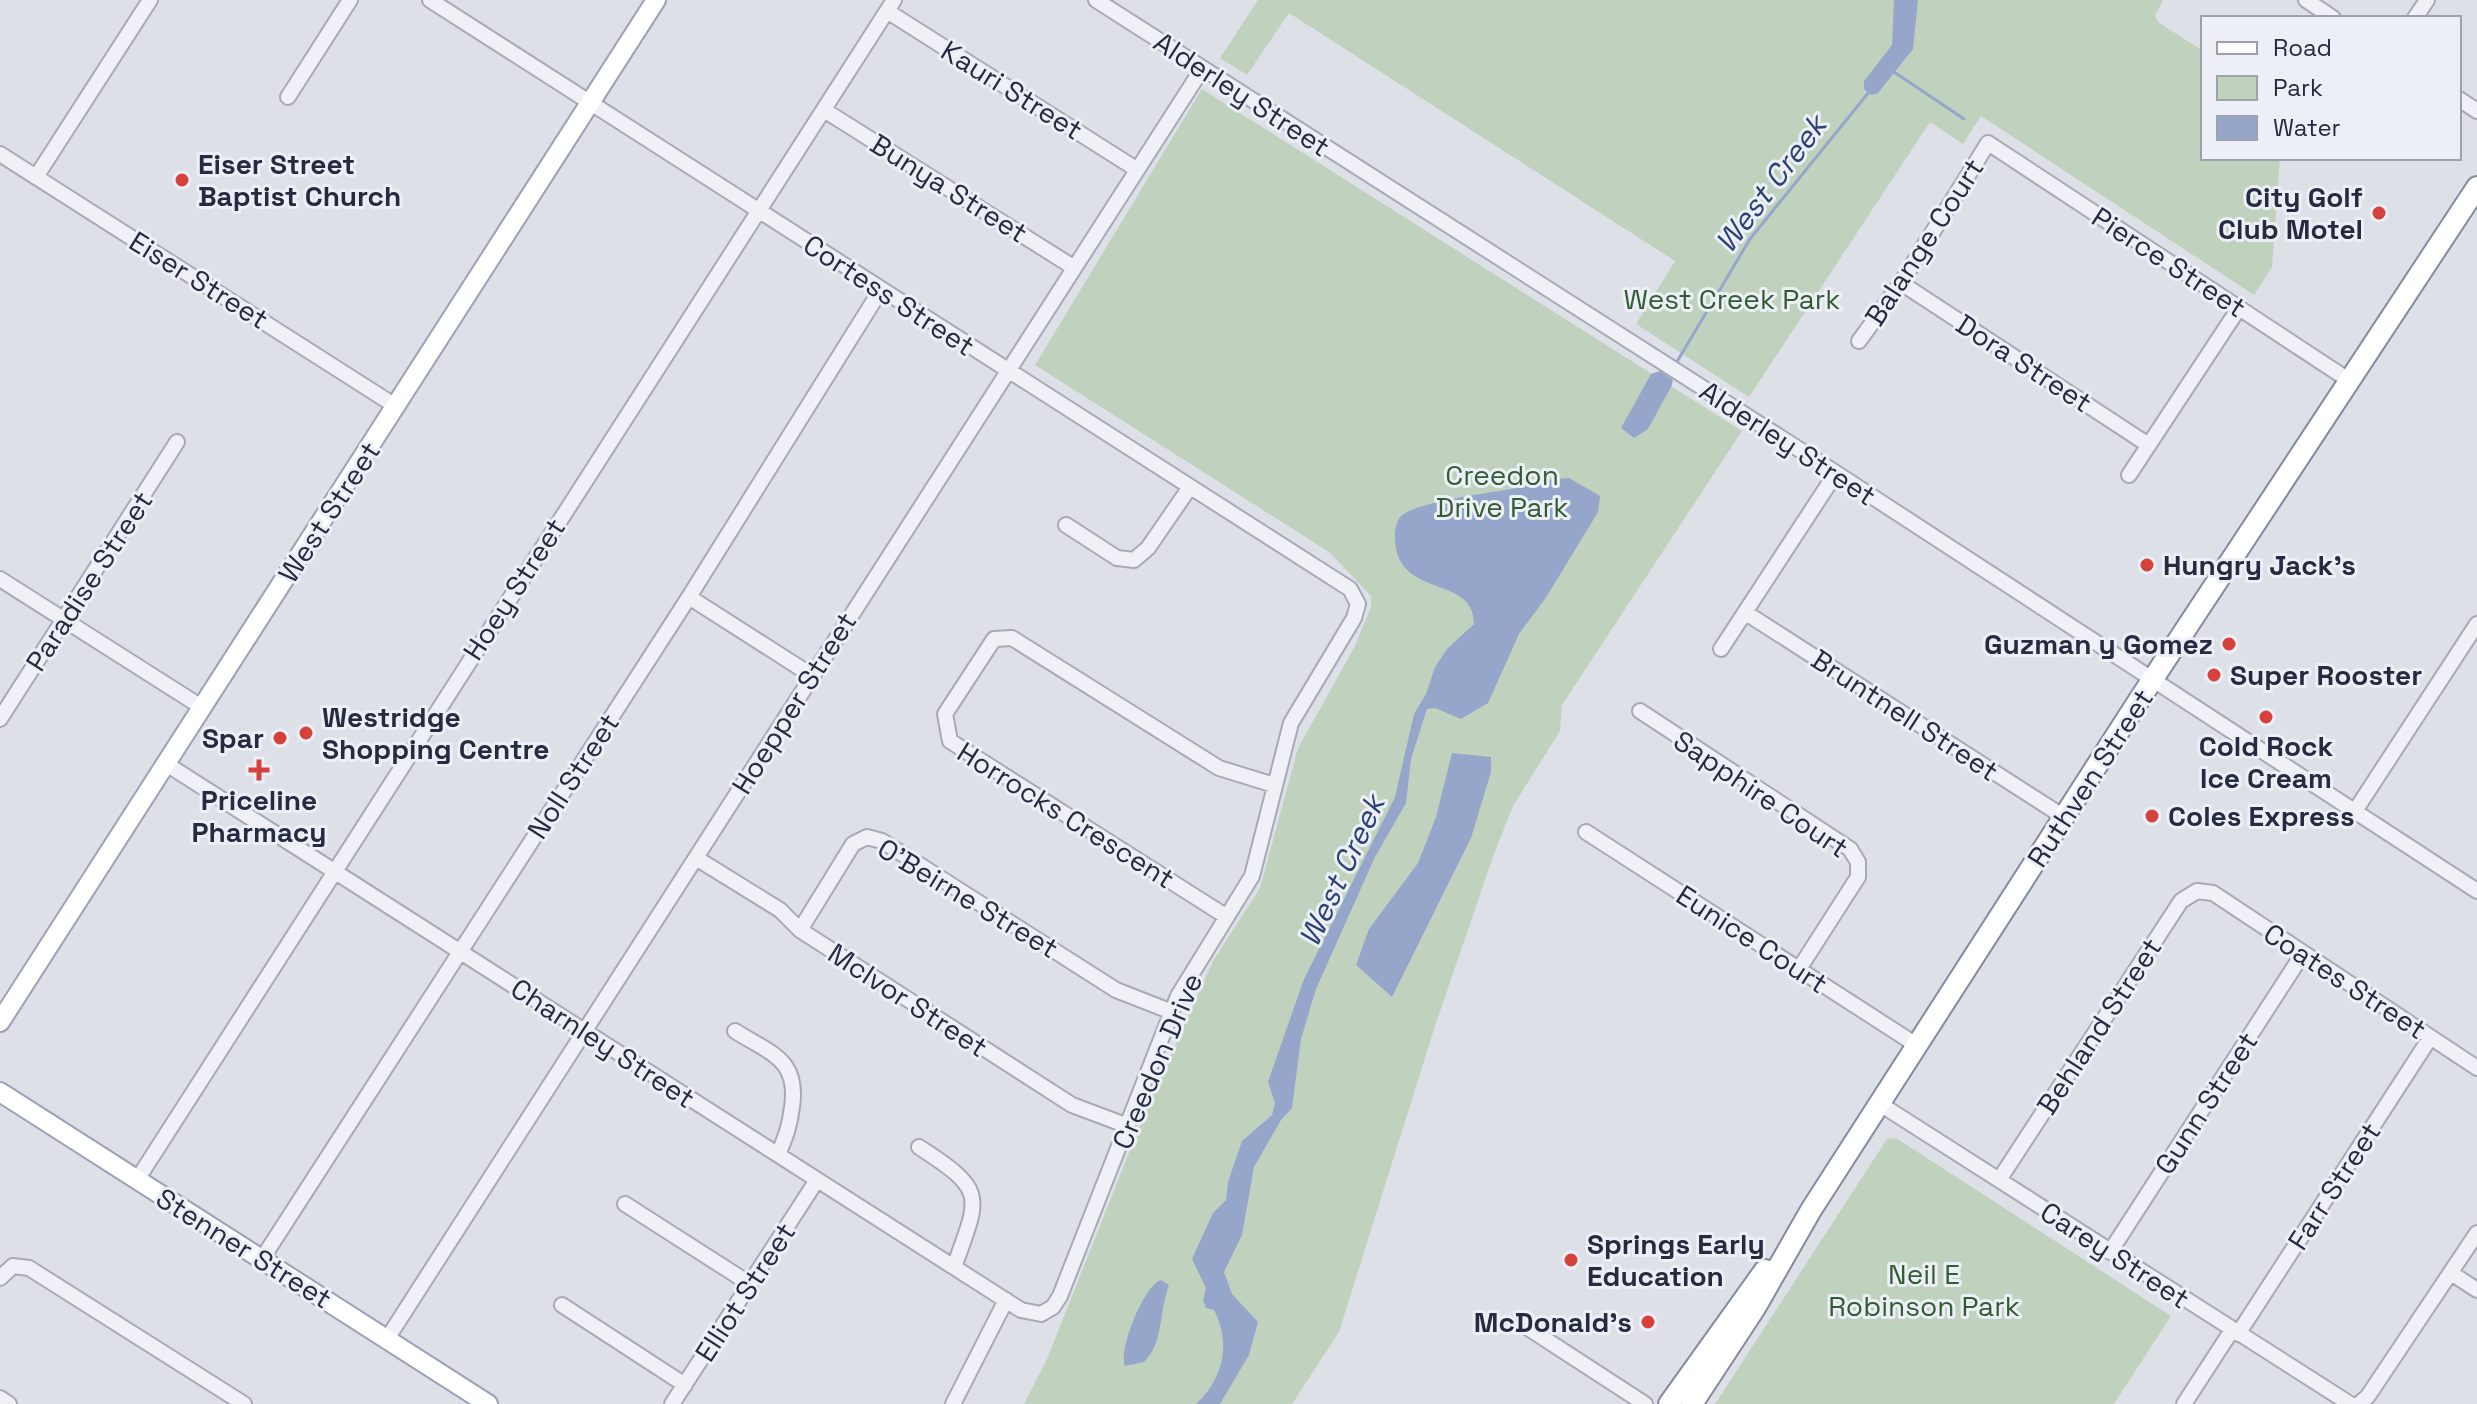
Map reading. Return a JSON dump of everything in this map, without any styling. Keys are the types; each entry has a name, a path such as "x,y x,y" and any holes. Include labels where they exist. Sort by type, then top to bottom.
{"highway":[{"name":"Ruthven Street","path":"1692,1404 1755,1308 1811,1210 2064,817 2477,187"},
{"name":"Ruthven Street","path":"1669,1404 1729,1317 1811,1210"}],"main road":[{"name":"West Street","path":"0,1022 168,765 656,0"},
{"name":"Stenner Street","path":"0,1092 488,1404"}],"street":[{"path":"36,177 150,0"},
{"path":"288,97 350,0"},
{"name":"Cortess Street","path":"430,0 880,291 1350,589"},
{"name":"Alderley Street","path":"1096,0 1836,473 2477,891"},
{"path":"2306,0 2330,16"},
{"name":"Hoey Street","path":"137,1180 891,5"},
{"name":"Kauri Street","path":"891,5 1136,169"},
{"name":"Hoepper Street","path":"387,1339 1202,69"},
{"name":"Bunya Street","path":"824,110 1073,267"},
{"name":"Balange Court","path":"1859,341 1901,283 1988,143"},
{"name":"Pierce Street","path":"1988,143 2350,381"},
{"name":"Eiser Street","path":"0,154 397,407"},
{"name":"Dora Street","path":"1901,283 2147,444"},
{"name":"Noll Street","path":"262,1259 689,597 880,291"},
{"path":"2129,475 2239,308"},
{"name":"Paradise Street","path":"0,719 177,442"},
{"path":"1721,649 1836,473"},
{"path":"1066,525 1117,558 1134,560 1148,548 1190,487"},
{"path":"0,579 203,708"},
{"name":"Creedon Drive","path":"1041,1314 1053,1307 1060,1296 1178,996 1252,876 1291,723 1354,618 1358,604 1350,589"},
{"path":"689,597 811,675"},
{"name":"Bruntnell Street","path":"1746,613 2064,817"},
{"path":"2355,811 2477,624"},
{"name":"Horrocks Crescent","path":"1227,917 950,741 945,714 994,639 1012,638 1219,768 1274,785"},
{"name":"Sapphire Court","path":"1640,711 1850,849 1858,862 1858,877 1799,969"},
{"name":"Charnley Street","path":"168,765 1006,1300 1029,1313 1041,1314"},
{"name":"Eunice Court","path":"1586,832 1918,1046"},
{"name":"O'Beirne Street","path":"800,930 853,844 867,837 882,841 1116,990 1172,1012"},
{"name":"McIvor Street","path":"696,858 780,910 800,930 1072,1105 1128,1126"},
{"name":"Behland Street","path":"1999,1180 2181,901 2197,891 2213,893"},
{"name":"Coates Street","path":"2213,893 2302,955 2477,1068"},
{"name":"Gunn Street","path":"2110,1252 2302,955"},
{"path":"735,1031 783,1062 793,1074 795,1087 790,1124 778,1154"},
{"name":"Farr Street","path":"2184,1404 2430,1038"},
{"name":"Carey Street","path":"1880,1104 2350,1404"},
{"path":"919,1147 960,1173 973,1193 973,1213 954,1267"},
{"name":"Elliot Street","path":"672,1404 817,1180"},
{"path":"625,1204 750,1284"},
{"path":"2359,1404 2368,1396 2477,1233"},
{"path":"0,1278 13,1266 29,1268 244,1404"},
{"path":"2451,1273 2477,1290"},
{"path":"953,1404 1006,1300"},
{"path":"562,1305 685,1385"},
{"path":"1522,1324 1645,1404"},
{"path":"0,1398 9,1404"}],"green space":[{"name":"West Creek Park","path":"1258,0 2163,0 2155,16 2158,22 2201,50 2201,160 2280,160 2272,267 2254,295 1981,116 1963,144 1930,122 1749,397 1636,324 1675,261 1289,13 1247,75 1220,58"},
{"name":"Creedon Drive Park","path":"1202,89 1742,431 1562,705 1560,731 1513,806 1435,1026 1339,1332 1292,1404 1024,1404 1047,1359 1146,1110 1213,961 1260,888 1298,748 1354,648 1371,607 1371,596 1329,552 1035,365"},
{"name":"Neil E Robinson Park","path":"1896,1138 2171,1316 2114,1404 1715,1404 1887,1139"}],"water":[{"path":"1894,0 1918,0 1913,49 1878,93 1871,95 1864,89 1864,81 1892,45"},
{"path":"1660,371 1673,380 1672,385 1648,429 1634,438 1621,428 1651,374"},
{"path":"1569,478 1600,496 1598,512 1547,596 1519,634 1488,703 1461,719 1435,708 1427,709 1411,759 1406,803 1375,857 1316,989 1301,1039 1292,1108 1281,1120 1254,1167 1242,1235 1224,1272 1232,1294 1258,1322 1249,1355 1220,1404 1196,1404 1213,1383 1222,1360 1223,1347 1219,1322 1214,1310 1206,1308 1203,1300 1206,1288 1192,1259 1213,1213 1226,1200 1228,1182 1242,1141 1272,1115 1275,1103 1268,1082 1304,979 1395,797 1414,714 1426,694 1435,667 1447,649 1474,624 1470,608 1461,598 1406,569 1398,555 1395,533 1398,521 1411,510 1425,505 1527,486 1541,480"},
{"path":"1452,753 1491,757 1491,772 1471,838 1392,997 1356,965 1369,929 1418,863 1436,817"},
{"path":"1161,1280 1169,1285 1155,1345 1144,1362 1125,1366 1125,1347 1134,1319 1147,1293"}],"waterway":[{"path":"1894,72 1964,119"},
{"name":"West Creek","path":"1675,365 1750,239 1869,92"}],"place":[{"name":"Eiser Street Baptist Church","path":"182,180"},
{"name":"City Golf Club Motel","path":"2379,213"},
{"name":"Hungry Jack's","path":"2147,565"},
{"name":"Guzman y Gomez","path":"2229,644"},
{"name":"Super Rooster","path":"2214,675"},
{"name":"Cold Rock Ice Cream","path":"2266,717"},
{"name":"Westridge Shopping Centre","path":"306,733"},
{"name":"Spar","path":"280,738"},
{"name":"Priceline Pharmacy","path":"259,770"},
{"name":"Coles Express","path":"2152,816"},
{"name":"Springs Early Education","path":"1571,1260"},
{"name":"McDonald's","path":"1648,1322"}]}
